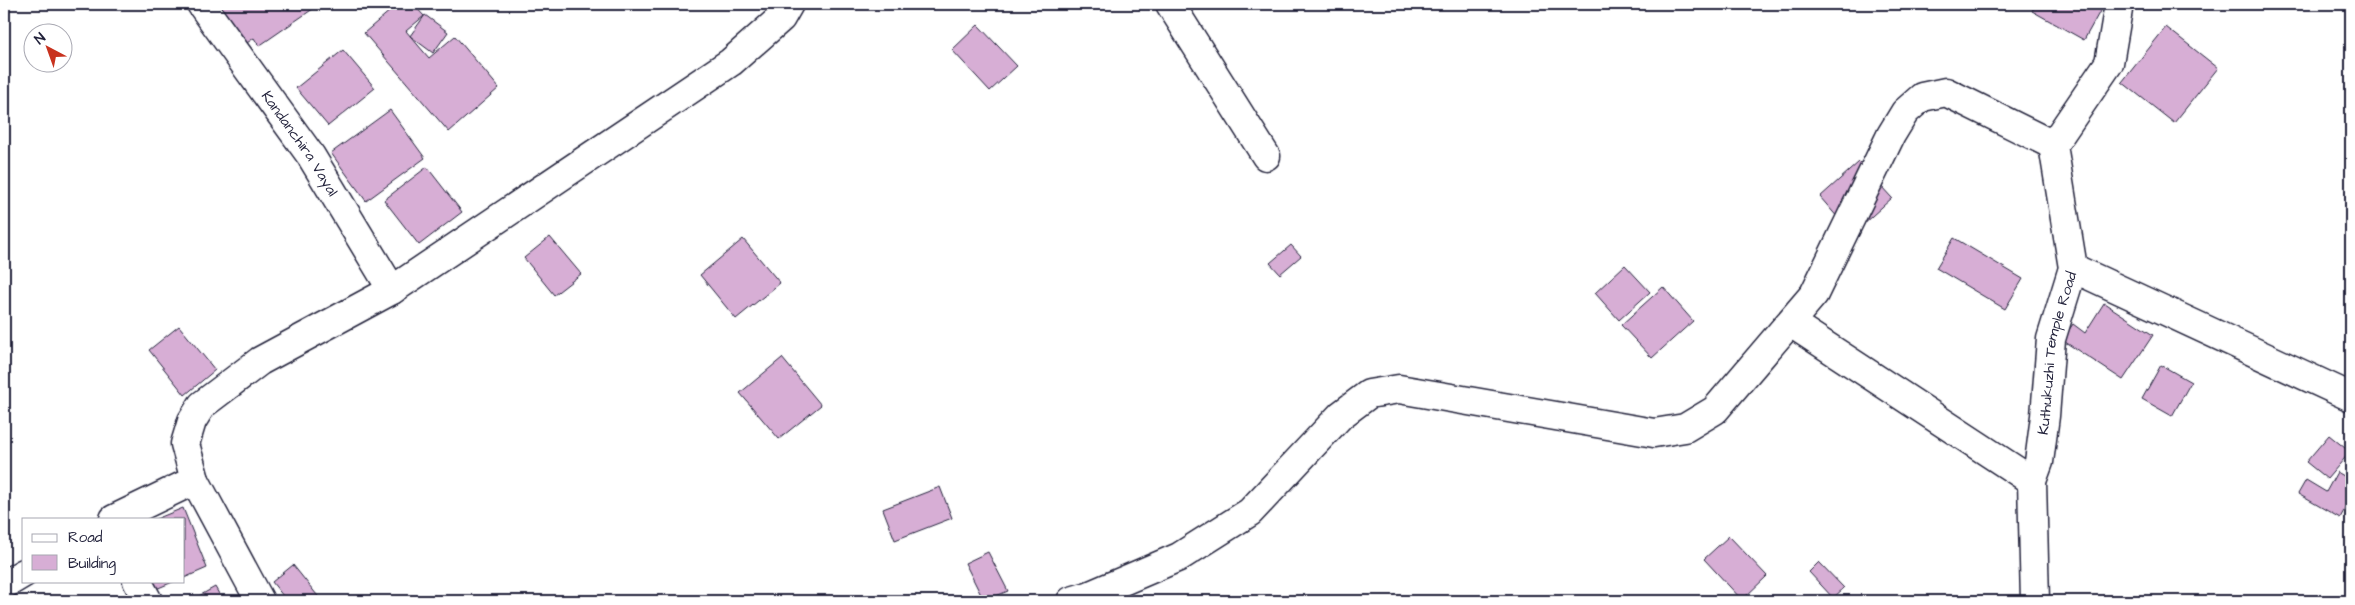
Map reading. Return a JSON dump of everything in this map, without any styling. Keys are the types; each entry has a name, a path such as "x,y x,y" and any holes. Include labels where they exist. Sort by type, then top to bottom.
{"street":[{"name":"Kandanchira Vayal","path":"201,4 311,156 392,290"},
{"path":"260,601 195,480 185,444 192,421 202,405 260,361 392,290 731,62 781,18 789,4"},
{"path":"1170,4 1266,156"},
{"path":"1071,601 1088,596 1179,557 1250,512 1341,416 1369,394 1399,389 1654,433 1685,428 1715,410 1814,294 1891,135 1905,112 1922,97 1946,92 2053,146 2109,63 2119,4"},
{"name":"Kuthukuzhi Temple Road","path":"2034,601 2032,481 2039,462 2045,416 2051,339 2074,268 2053,146"},
{"path":"2074,268 2351,397"},
{"path":"1791,323 2032,481"},
{"path":"116,518 195,480"},
{"path":"4,585 22,574"},
{"path":"138,582 148,601"}],"building":[{"path":"213,4 320,4 259,46 254,38 230,55"},
{"path":"398,4 413,4 424,16 406,31 429,58 455,36 499,88 449,132 364,33"},
{"path":"2036,4 2104,4 2084,40 2032,11"},
{"path":"425,15 448,32 433,53 410,36"},
{"path":"978,25 1017,66 990,91 952,50"},
{"path":"2166,27 2218,68 2174,123 2122,82"},
{"path":"343,50 375,88 328,126 296,88"},
{"path":"390,110 425,158 366,201 331,153"},
{"path":"1859,162 1892,198 1852,234 1820,197"},
{"path":"427,167 462,212 419,245 384,200"},
{"path":"550,237 581,274 554,295 524,258"},
{"path":"1954,238 2023,279 2005,309 1936,268"},
{"path":"743,239 780,283 736,319 700,275"},
{"path":"1291,245 1301,256 1280,274 1270,263"},
{"path":"1625,265 1650,292 1619,320 1595,293"},
{"path":"1663,287 1693,321 1652,358 1621,325"},
{"path":"2104,303 2153,335 2123,380 2062,340 2073,324 2085,333"},
{"path":"179,326 215,370 185,395 149,350"},
{"path":"782,358 821,405 779,439 740,393"},
{"path":"2161,365 2191,382 2172,416 2142,399"},
{"path":"2329,435 2350,452 2327,479 2306,462"},
{"path":"2337,472 2351,480 2351,498 2340,518 2298,494 2306,480 2326,492"},
{"path":"940,487 952,518 895,540 883,509"},
{"path":"183,508 207,568 185,578 185,518 158,518"},
{"path":"1729,536 1767,576 1742,600 1704,559"},
{"path":"988,552 1008,591 984,601 965,563"},
{"path":"1819,562 1844,588 1833,598 1809,572"},
{"path":"293,565 321,600 287,601 272,582"},
{"path":"145,582 173,582 149,592"},
{"path":"215,587 223,601 190,601"}]}
